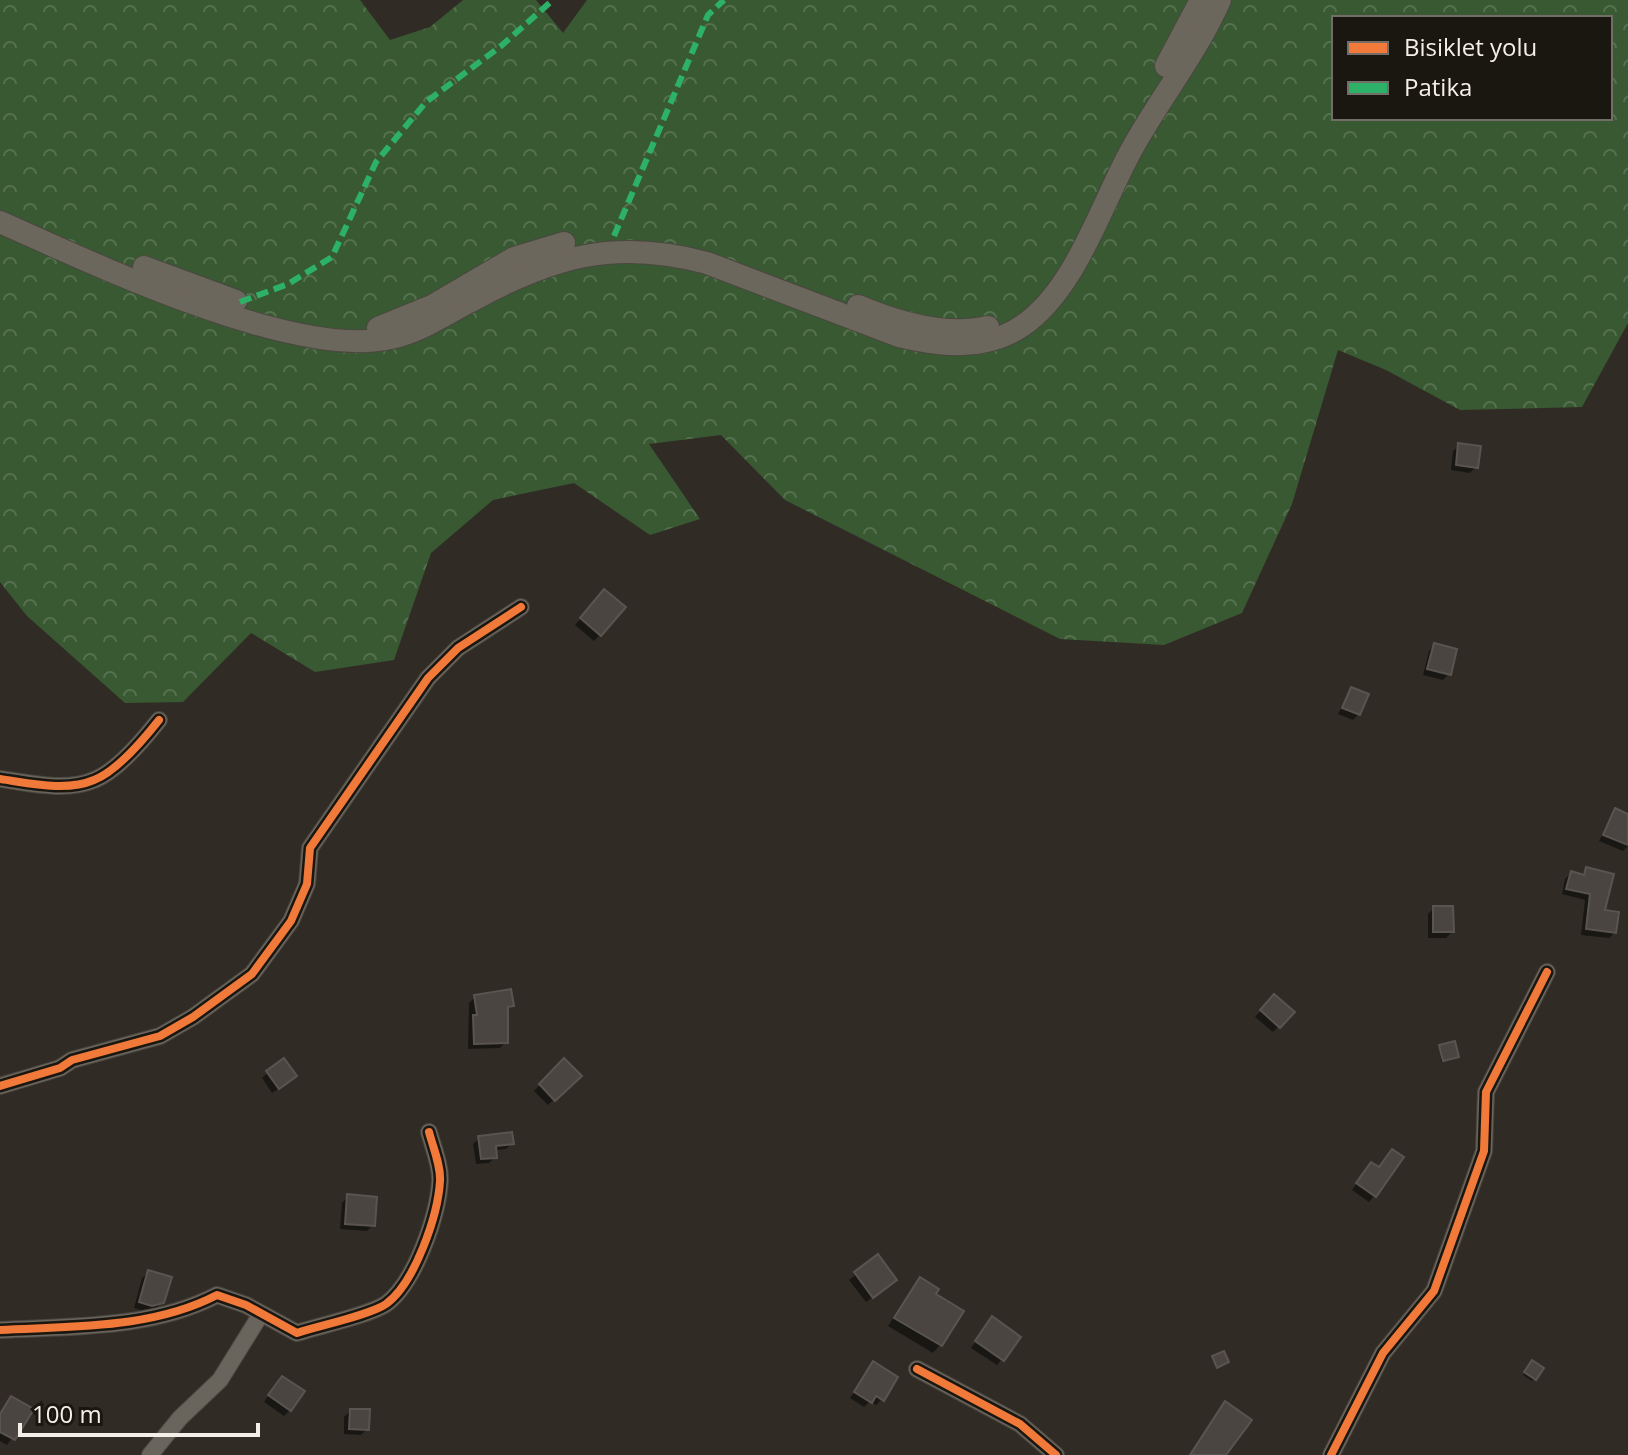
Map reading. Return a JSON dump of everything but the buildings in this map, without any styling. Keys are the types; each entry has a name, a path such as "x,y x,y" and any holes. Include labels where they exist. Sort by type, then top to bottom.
{"main road":[{"path":"0,205 174,279 240,302 342,330 369,331 408,318 514,258 564,243 620,235 654,236 747,261 867,310 914,324 977,329 1014,315 1042,288 1201,0"},
{"path":"0,222 182,299 289,331 337,341 361,343 414,332 527,271 574,256 621,250 679,255 707,263 899,336 928,343 978,343 1020,327 1056,294 1134,145 1220,0"}],"street":[{"path":"0,1086 60,1068 72,1060 160,1036 252,974 291,921 307,884 310,848 428,678 458,648 521,607"},
{"path":"0,779 49,786 95,780 137,747 159,720"},
{"path":"1331,1455 1383,1353 1434,1291 1484,1151 1486,1092 1547,972"},
{"path":"0,1330 146,1320 196,1307 217,1295 297,1333 385,1305 402,1286 423,1248 436,1204 440,1178 429,1132"},
{"path":"150,1455 180,1418 220,1380 261,1314"},
{"path":"917,1369 1020,1424 1056,1455"}],"green space":[{"path":"0,0 360,0 390,40 430,27 463,0 536,0 563,33 587,0 1628,0 1628,323 1582,407 1460,410 1386,370 1338,350 1292,504 1242,613 1164,645 1060,639 785,500 721,435 649,444 700,519 650,535 574,483 493,500 431,553 394,660 315,672 251,633 183,702 125,703 27,616 0,582"}],"marked path":[{"path":"240,302 288,284 332,257 376,162 426,102 501,46 553,0"},
{"path":"614,236 708,15 724,0"}],"cycle path":[{"path":"0,1086 60,1068 72,1060 160,1036 193,1017 252,974 291,921 307,884 310,848 428,678 458,648 521,607"},
{"path":"0,779 60,786 94,780 121,762 159,720"},
{"path":"1331,1455 1383,1353 1434,1291 1484,1151 1486,1092 1547,972"},
{"path":"0,1330 139,1320 192,1306 217,1295 246,1305 297,1333 378,1308 397,1294 406,1281 423,1247 435,1212 440,1175 429,1132"},
{"path":"917,1369 1020,1424 1056,1455"}]}
